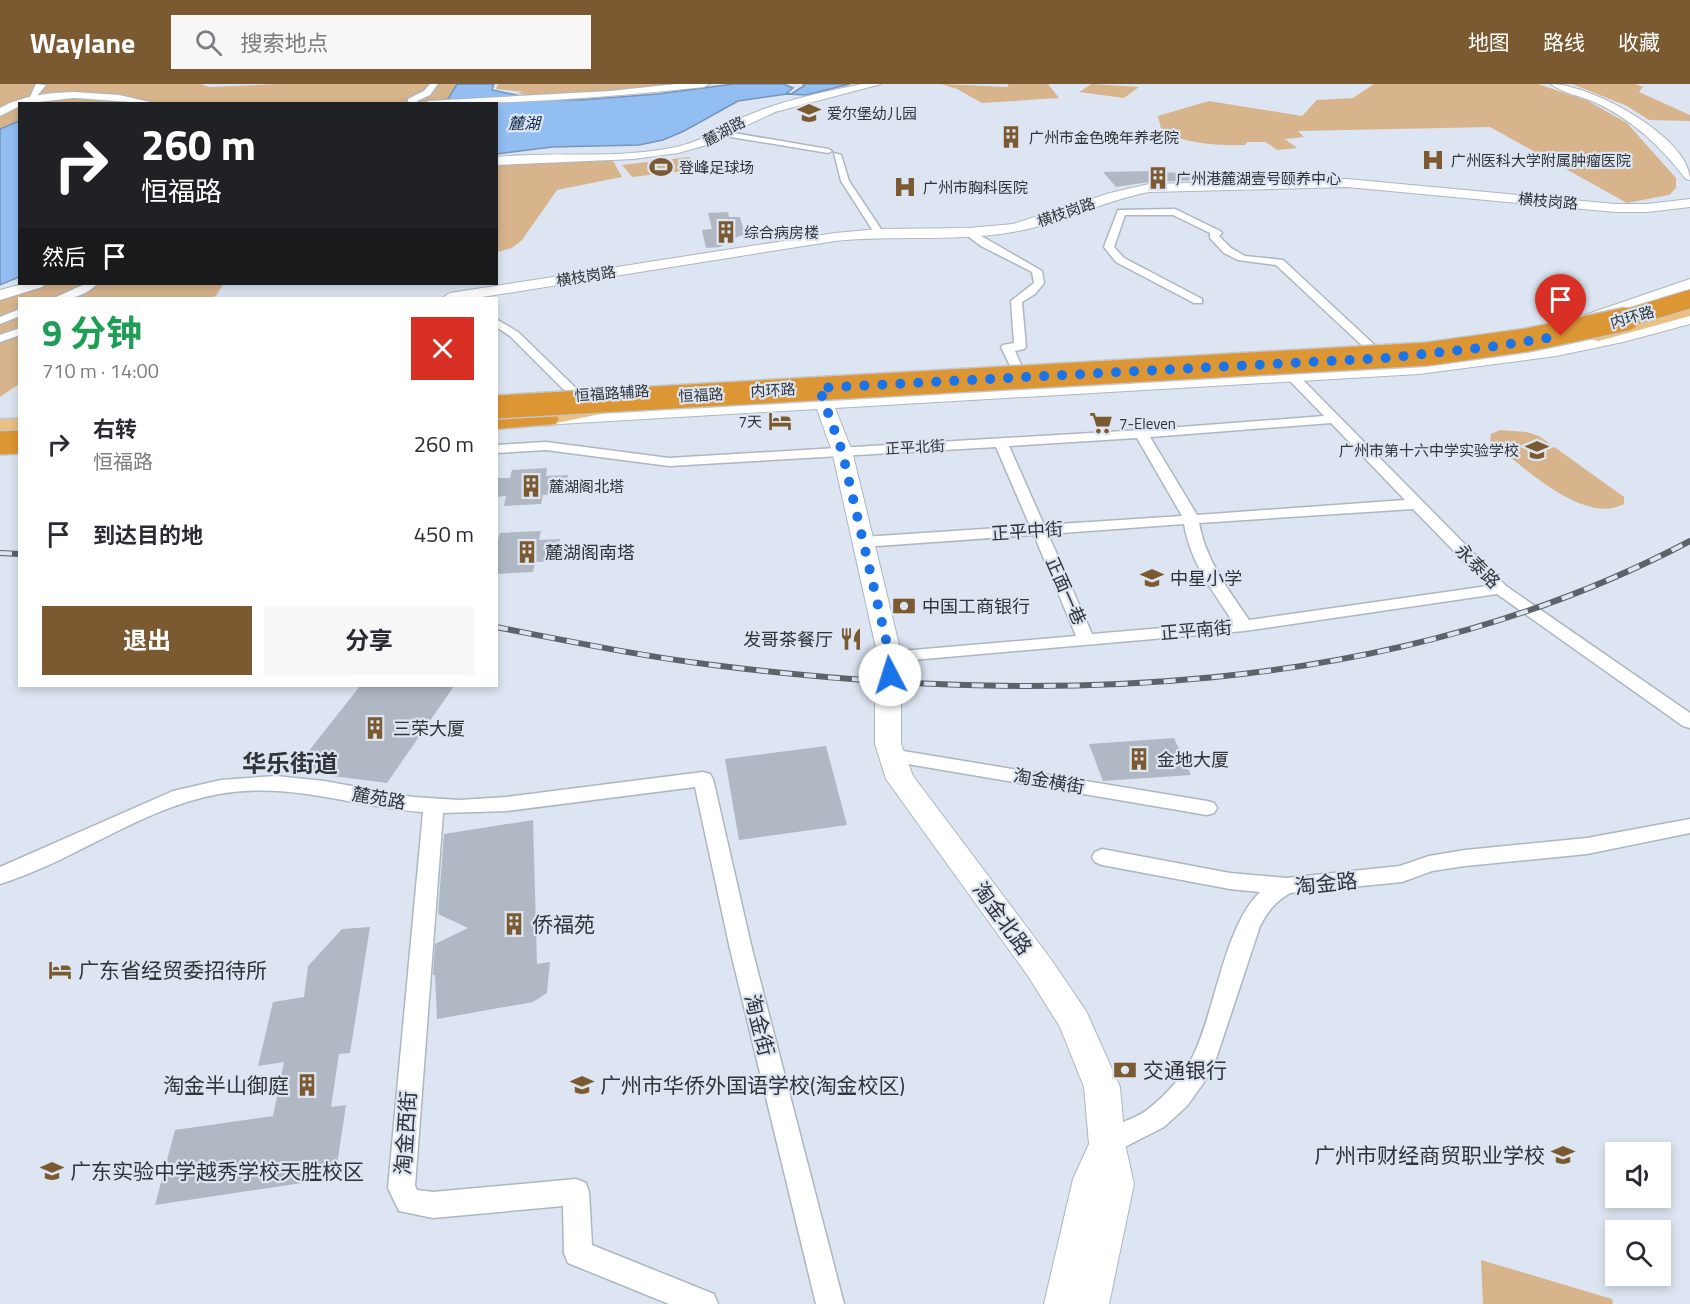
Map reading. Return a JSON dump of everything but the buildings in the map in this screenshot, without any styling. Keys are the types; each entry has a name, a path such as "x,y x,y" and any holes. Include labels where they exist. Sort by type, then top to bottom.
{"highway":[{"path":"1580,326 1683,300 1690,291"},
{"name":"内环路","path":"498,407 1427,354 1560,335 1632,318 1683,300"},
{"name":"内环路","path":"498,416 1403,365 1473,358 1576,342 1690,311"},
{"path":"498,424 547,418"},
{"path":"0,433 18,433"},
{"path":"0,441 18,440"},
{"path":"0,451 18,452"}],"main road":[{"path":"450,102 610,94 704,84"},
{"name":"麓湖路","path":"498,161 630,156 691,147 755,115 775,108 876,84"},
{"path":"1556,84 1607,103 1632,117 1656,136 1690,176"},
{"path":"1563,84 1613,102 1635,113 1667,139 1690,164"},
{"path":"19,102 64,95 102,96 141,102"},
{"path":"0,113 18,103"},
{"name":"横枝岗路","path":"456,297 799,242 878,232 968,232 1027,225 1122,193 1165,188 1347,183 1616,208 1647,208 1689,202"},
{"path":"1580,326 1690,284"},
{"path":"2,295 34,285"},
{"name":"恒福路","path":"498,407 821,395 1494,355 1562,344 1647,324 1690,311"},
{"name":"恒福路辅路","path":"623,392 1018,371 1490,361 1634,335 1690,319"},
{"name":"恒福路","path":"1387,362 1490,347 1580,326"},
{"name":"恒福路辅路","path":"547,418 821,395 1293,377 1387,362"},
{"path":"547,418 623,392"},
{"name":"淘金北路","path":"821,395 842,451 890,677 888,733 891,755 898,773 909,790 1008,923 1074,1021 1102,1087 1107,1144"},
{"name":"恒福路辅路","path":"498,400 591,402"},
{"name":"恒福路","path":"498,416 591,402"},
{"path":"0,426 18,425"},
{"path":"0,451 18,441"},
{"path":"1070,1302 1115,1184 1107,1144"}],"street":[{"path":"33,95 42,85 40,84"},
{"path":"413,102 411,101 427,93 434,84"},
{"path":"722,133 833,153 845,181 878,232"},
{"path":"1198,301 1120,260 1109,247 1121,212 1175,212 1217,233 1213,236 1227,253 1252,261 1279,262 1387,362"},
{"path":"968,232 984,245 1025,263 1037,271 1039,283 1031,292 1016,301 1020,346 1008,347 1018,371"},
{"path":"76,296 91,285"},
{"path":"0,322 18,313"},
{"path":"0,322 18,325"},
{"path":"498,323 514,334 591,402"},
{"path":"0,339 18,332"},
{"name":"永泰路","path":"1293,377 1500,589 1690,722"},
{"name":"正平北街","path":"498,449 546,446 669,462 1141,434 1334,419"},
{"path":"1141,434 1189,512 1195,545 1204,564 1244,626"},
{"name":"正面一巷","path":"1000,442 1087,640"},
{"name":"正平中街","path":"863,542 1417,504"},
{"name":"正平南街","path":"890,677 1087,640 1244,626 1500,589"},
{"name":"淘金横街","path":"891,755 1207,808"},
{"name":"麓苑路","path":"0,876 173,799 221,787 285,784 324,788 433,807 507,804 703,779"},
{"name":"淘金街","path":"703,779 741,949 830,1304"},
{"name":"淘金西街","path":"433,807 401,1188 409,1202 433,1205 576,1192 578,1253 704,1304"},
{"name":"淘金路","path":"1107,1144 1155,1119 1178,1098 1191,1082 1203,1063 1249,925 1261,904 1286,886 1402,874 1429,864 1465,858 1587,846 1690,826"},
{"path":"1102,857 1230,881 1286,886"}],"shaded area":[{"path":"0,84 201,84 209,87 277,84 457,84 446,102 18,102 18,121 0,129"},
{"path":"498,84 713,84 538,98 517,93 524,92 496,89"},
{"path":"941,84 1007,87 1009,84 1048,84 1059,98 982,103 957,89"},
{"path":"1092,84 1139,87 1124,98 1079,92"},
{"path":"1374,84 1538,84 1588,101 1627,123 1676,178 1676,188 1669,195 1627,203 1490,127 1298,131 1304,137 1285,139 1297,148 1277,150 1266,142 1224,145 1172,136 1162,133 1158,116 1209,101 1302,116 1317,100 1353,98"},
{"path":"1572,84 1635,84 1643,87 1639,92 1690,115 1690,121 1649,120 1627,106"},
{"name":"登峰足球场","path":"689,157 701,169 632,177 622,165"},
{"path":"612,159 622,177 557,190 522,240 512,248 498,252 498,165 527,161"},
{"path":"45,285 222,285 216,296 212,297 18,297 18,385 0,397 0,298"},
{"path":"1500,430 1526,432 1539,436 1624,497 1624,504 1608,509 1590,507 1554,490 1490,441 1491,434"},
{"path":"1481,1260 1612,1299 1613,1304 1483,1304"}],"water":[{"name":"麓湖","path":"457,84 494,84 492,90 535,99 580,100 658,94 733,84 784,84 793,88 787,93 791,94 804,86 803,84 850,84 806,95 787,94 738,101 684,131 663,140 639,145 552,147 498,154 498,102 446,102"},
{"path":"18,121 18,277 0,285 0,129"}],"tunnel":[{"path":"888,698 890,675"}],"railway":[{"path":"498,627 686,661 837,678 962,685 1088,685 1213,677 1337,660 1458,632 1576,593 1690,541"},
{"path":"0,553 18,554"}],"place":[{"name":"爱尔堡幼儿园","path":"809,113"},
{"name":"广州市金色晚年养老院","path":"1011,137"},
{"name":"广州医科大学附属肿瘤医院","path":"1433,160"},
{"name":"登峰足球场","path":"661,167"},
{"name":"广州港麓湖壹号颐养中心","path":"1158,178"},
{"name":"广州市胸科医院","path":"905,187"},
{"name":"综合病房楼","path":"726,232"},
{"name":"7天","path":"780,421"},
{"name":"7-Eleven","path":"1101,423"},
{"name":"广州市第十六中学实验学校","path":"1537,450"},
{"name":"麓湖阁北塔","path":"531,486"},
{"name":"麓湖阁南塔","path":"527,552"},
{"name":"中星小学","path":"1152,578"},
{"name":"中国工商银行","path":"904,606"},
{"name":"发哥茶餐厅","path":"851,639"},
{"name":"三荣大厦","path":"375,728"},
{"name":"金地大厦","path":"1139,759"},
{"name":"侨福苑","path":"514,924"},
{"name":"广东省经贸委招待所","path":"60,970"},
{"name":"交通银行","path":"1125,1070"},
{"name":"淘金半山御庭","path":"307,1085"},
{"name":"广州市华侨外国语学校(淘金校区)","path":"582,1085"},
{"name":"广州市财经商贸职业学校","path":"1563,1155"},
{"name":"广东实验中学越秀学校天胜校区","path":"52,1171"}],"district":[{"name":"华乐街道","path":"290,763"}],"route":[{"path":"890,675 890,657 842,451 819,388 1386,358 1448,353 1561,336"}]}
